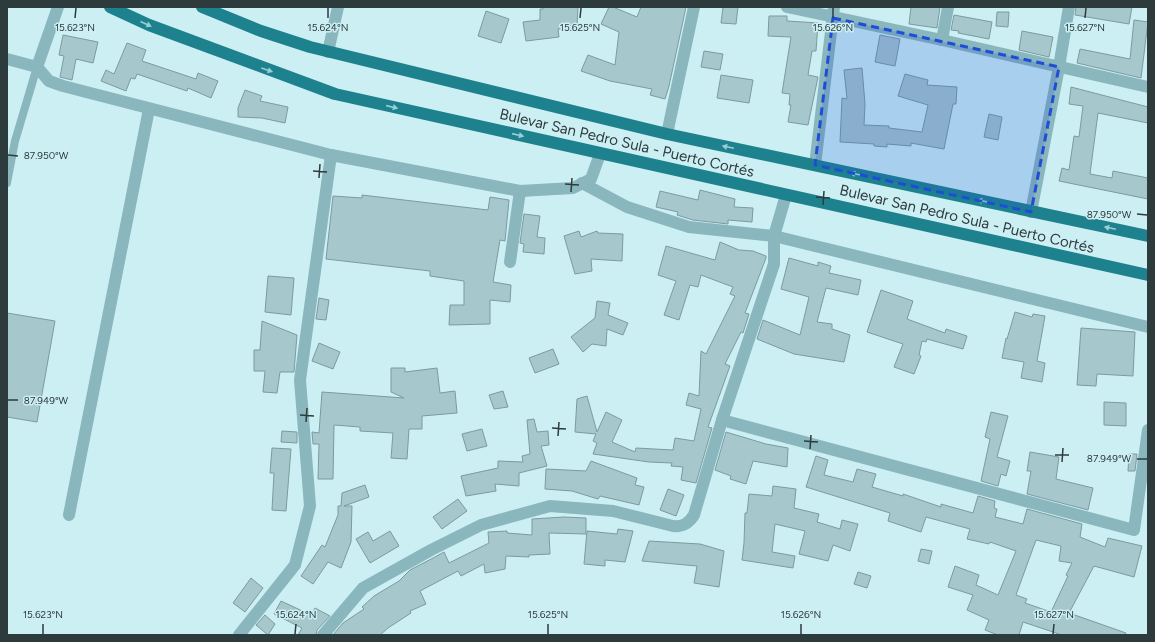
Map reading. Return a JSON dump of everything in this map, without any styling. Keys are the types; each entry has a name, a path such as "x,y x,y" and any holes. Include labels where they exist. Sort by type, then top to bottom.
{"highway":[{"name":"Bulevar San Pedro Sula - Puerto Cortés","path":"110,7 150,25 335,94 1148,276"},
{"name":"Bulevar San Pedro Sula - Puerto Cortés","path":"202,7 261,32 328,52 667,134 1148,236"}],"street":[{"path":"37,67 58,7"},
{"path":"328,52 338,7"},
{"path":"667,134 694,7"},
{"path":"787,7 833,12 942,40 1148,87"},
{"path":"942,40 948,7"},
{"path":"1031,212 1069,7"},
{"path":"815,165 833,12"},
{"path":"7,59 37,67 49,81 149,109 331,155 520,191 573,188 590,179 600,154"},
{"path":"69,515 149,109"},
{"path":"239,635 295,565 310,506 300,380 331,155"},
{"path":"582,183 627,206 689,227 774,236 1148,327"},
{"path":"510,262 520,191"},
{"path":"324,635 363,588 431,550 481,525 550,506 613,511 673,526 686,524 694,514 722,420 774,264 774,236 786,194"},
{"path":"722,420 1134,530 1148,430"}],"lane":[{"path":"7,183 15,141 37,67"}],"highlighted area":[{"path":"833,18 1059,67 1031,212 815,165"}],"building":[{"path":"543,7 578,7 577,26 564,26 564,29 558,29 559,37 526,41 523,22 540,20 540,9 543,9"},
{"path":"609,7 613,7 637,17 641,7 686,7 665,99 650,95 652,89 610,81 581,71 588,55 615,65 619,32 601,24"},
{"path":"723,7 738,7 736,24 721,23"},
{"path":"911,7 940,7 937,28 909,24"},
{"path":"1076,7 1132,7 1129,24 1075,15"},
{"path":"486,11 509,19 501,43 478,36"},
{"path":"997,12 1009,12 1008,27 996,26"},
{"path":"954,15 992,22 989,39 958,33 959,31 951,30"},
{"path":"769,16 787,16 787,21 818,23 816,51 812,51 808,75 818,77 808,125 788,122 791,105 789,105 790,94 782,93 791,37 768,36"},
{"path":"1134,20 1148,22 1141,78 1077,63 1080,49 1130,59"},
{"path":"1022,31 1053,37 1049,57 1019,50"},
{"path":"63,35 98,42 93,63 76,59 72,80 60,77 64,56 59,55"},
{"path":"880,35 900,39 895,66 875,62"},
{"path":"127,43 146,50 142,61 196,79 198,73 218,81 211,98 188,88 187,91 137,74 135,79 131,78 126,91 101,81 106,70 114,74"},
{"path":"704,51 723,54 720,70 701,67"},
{"path":"862,68 865,104 864,125 889,126 889,128 922,132 928,105 898,96 905,74 928,80 927,85 957,87 956,104 953,104 944,149 911,143 911,146 887,144 887,147 874,146 874,144 840,142 842,98 847,99 844,70"},
{"path":"721,75 753,80 749,103 717,98"},
{"path":"1071,87 1148,107 1148,123 1098,113 1090,174 1112,178 1113,171 1148,178 1148,199 1059,181 1062,168 1069,170 1074,136 1079,137 1083,106 1069,104"},
{"path":"245,90 262,96 260,101 288,107 285,123 262,118 238,117 238,108"},
{"path":"989,114 1002,117 998,140 984,137"},
{"path":"700,190 735,199 734,207 753,208 752,222 728,220 728,224 693,220 677,215 678,212 656,207 660,191 698,200"},
{"path":"362,195 488,210 490,197 509,200 505,241 500,240 493,282 511,285 510,302 490,300 490,324 449,325 450,305 464,305 464,281 430,276 430,271 326,259 333,196 362,198"},
{"path":"524,214 540,216 537,237 545,238 544,254 523,252 524,244 520,243"},
{"path":"579,231 581,237 597,231 598,233 623,234 622,261 591,259 592,271 575,274 564,236"},
{"path":"720,242 739,250 753,251 766,256 766,258 745,313 749,314 743,333 741,332 725,364 730,366 708,427 712,428 696,483 681,480 683,467 671,466 672,463 649,462 593,454 597,443 593,441 596,434 575,432 577,399 587,396 597,432 606,412 622,420 612,442 635,452 636,448 673,450 675,438 694,441 701,409 686,405 689,393 699,396 701,351 706,354 735,296 730,294 733,287 701,275 698,287 690,285 679,320 664,315 676,281 658,275 666,246 715,260"},
{"path":"789,258 818,266 818,262 831,266 829,273 861,280 858,295 826,288 817,322 832,324 832,329 850,335 844,362 794,354 757,339 763,320 800,335 809,297 781,289"},
{"path":"268,276 294,278 291,315 265,312"},
{"path":"881,290 913,301 907,319 945,333 946,329 967,336 963,349 927,339 926,342 922,341 919,355 921,356 914,374 894,367 903,344 867,332"},
{"path":"319,298 329,300 326,320 316,319"},
{"path":"597,301 610,303 608,315 628,323 623,335 607,329 606,346 592,344 583,352 571,337 595,318"},
{"path":"1015,312 1032,317 1033,314 1045,316 1037,361 1045,363 1042,382 1021,378 1024,362 1002,358 1006,338 1007,339"},
{"path":"7,313 55,321 37,422 7,417"},
{"path":"262,321 297,335 294,372 280,372 277,393 263,392 265,371 254,371 254,350 260,350"},
{"path":"1081,328 1135,332 1133,376 1097,374 1096,386 1077,385"},
{"path":"319,343 340,352 333,369 312,361"},
{"path":"553,349 559,364 535,373 529,358"},
{"path":"391,368 405,368 405,372 437,368 440,393 455,391 457,413 422,416 422,429 409,429 407,459 391,458 393,433 360,431 360,427 334,425 333,479 318,479 319,444 313,444 312,432 319,433 322,392 404,398 391,392"},
{"path":"503,391 508,407 494,409 489,395"},
{"path":"1104,402 1126,403 1126,426 1104,425"},
{"path":"991,412 1008,416 997,457 1010,461 1006,476 1001,474 998,486 981,481 990,439 985,437"},
{"path":"534,419 537,432 548,431 549,445 541,446 547,466 519,473 519,486 495,484 496,491 466,496 461,476 498,468 498,461 523,462 522,456 530,454 527,420"},
{"path":"482,429 487,446 467,451 462,434"},
{"path":"282,431 297,432 297,443 281,442"},
{"path":"726,432 766,444 788,448 787,467 753,461 746,484 730,479 731,476 715,470"},
{"path":"272,448 291,449 286,511 272,510 274,473 270,473"},
{"path":"1030,452 1059,457 1056,479 1093,488 1088,510 1027,494 1031,471 1027,471"},
{"path":"1129,454 1137,454 1135,471 1128,471"},
{"path":"816,456 828,460 824,475 853,482 857,469 876,474 872,487 903,496 903,494 941,507 941,504 973,513 978,496 995,501 994,508 997,509 995,517 1023,524 1027,509 1082,524 1080,537 1105,547 1108,538 1142,546 1134,577 1094,566 1069,613 1126,633 1125,635 1062,635 1023,622 1019,635 998,635 985,630 989,620 967,610 973,595 948,587 955,566 979,575 976,585 998,595 1016,551 990,542 989,544 967,539 970,529 926,517 921,532 888,521 890,513 806,487","holes":["1036,540 1061,546 1059,561 1072,563 1066,575 1068,576 1051,612 1025,603 1027,599 1016,595"]},
{"path":"591,461 637,478 635,485 644,487 639,505 600,496 598,499 572,491 545,489 546,469 586,471"},
{"path":"365,485 369,497 344,506 352,506 351,542 341,568 328,562 313,584 301,576 322,545 325,547 338,515 338,506 341,506 342,493"},
{"path":"773,486 796,489 794,508 819,514 817,522 840,529 842,520 858,524 850,551 833,545 828,561 799,554 805,531 775,524 772,552 795,556 793,568 742,560 745,513 747,513 749,494 772,496"},
{"path":"668,489 684,495 676,516 660,510"},
{"path":"458,499 467,511 442,529 433,517"},
{"path":"564,517 586,518 586,534 549,533 550,554 529,555 529,557 506,556 505,569 485,573 484,564 461,576 458,571 420,591 426,604 410,611 411,613 380,635 333,635 343,623 364,609 362,607 374,596 399,581 410,570 444,552 449,563 489,543 488,532 507,531 507,533 532,535 532,519"},
{"path":"618,529 633,531 625,562 605,560 605,566 584,564 587,531 617,534"},
{"path":"390,531 399,546 370,563 356,539 368,532 373,541"},
{"path":"649,541 700,544 724,551 719,587 694,583 697,566 642,561"},
{"path":"921,549 932,551 929,564 918,561"},
{"path":"858,572 871,576 867,588 854,584"},
{"path":"251,578 263,588 245,612 233,603"},
{"path":"281,601 311,615 315,608 330,616 317,630 316,635 298,635 302,628 274,614"},
{"path":"265,615 275,624 268,635 256,625"}]}
